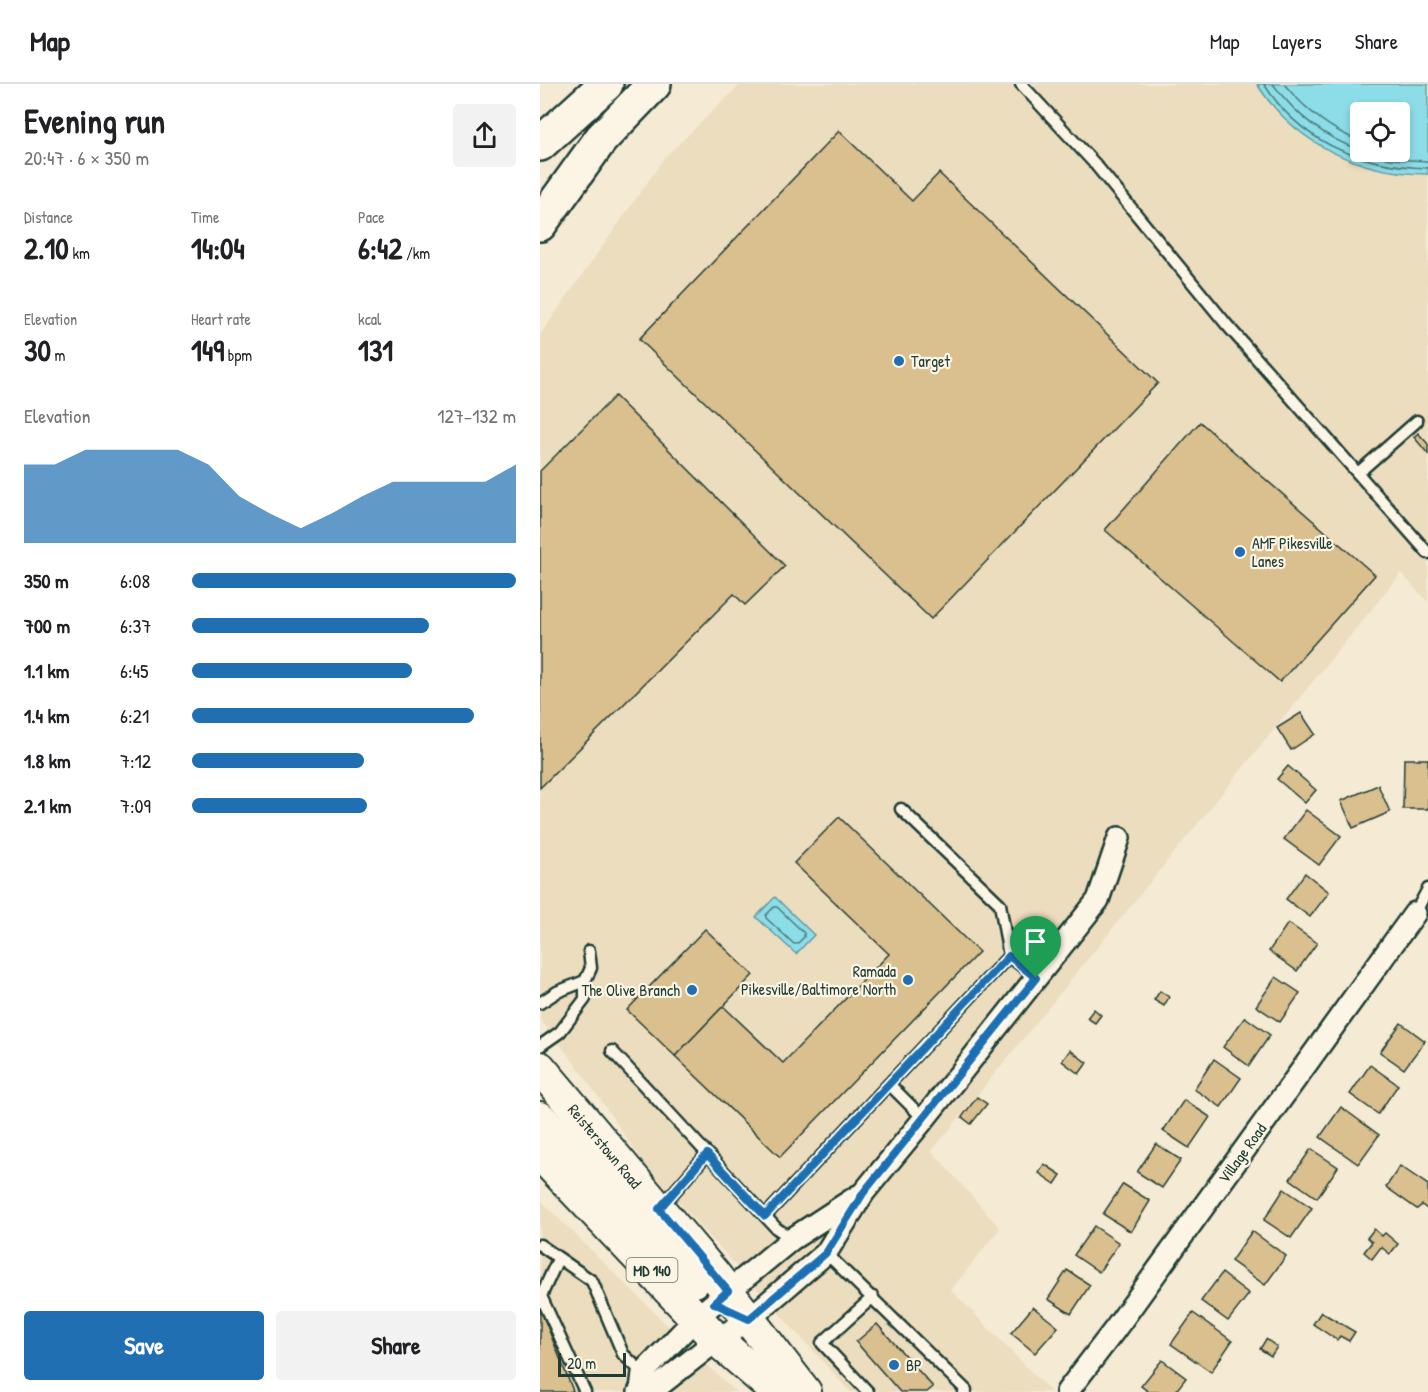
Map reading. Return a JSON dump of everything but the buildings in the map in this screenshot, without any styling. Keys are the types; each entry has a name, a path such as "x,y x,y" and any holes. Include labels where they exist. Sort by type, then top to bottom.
{"highway":[{"path":"540,144 606,84"},
{"path":"540,224 601,139 654,84"}],"main road":[{"name":"Reisterstown Road","path":"540,1068 659,1209 714,1313 773,1391"},
{"path":"540,1118 714,1313 749,1319 805,1392"},
{"name":"Reisterstown Road","path":"540,1154 714,1313"}],"street":[{"path":"749,1319 826,1253 864,1192 1098,900 1119,838"},
{"name":"Village Road","path":"1067,1392 1116,1328 1415,913"},
{"path":"641,1385 792,1239 864,1192"},
{"path":"641,1385 661,1384 714,1313"}],"lane":[{"path":"1021,84 1095,164 1227,326 1428,553"},
{"path":"1358,473 1417,421"},
{"path":"901,809 1000,904 1009,956 1036,978"},
{"path":"1415,913 1428,889"},
{"path":"540,1046 560,1032 585,999 585,981 591,968 589,951"},
{"path":"765,1216 1009,956"},
{"path":"540,1003 557,992 585,981"},
{"path":"612,1052 776,1228 792,1239"},
{"path":"890,1084 924,1119"},
{"path":"659,1209 707,1154"},
{"path":"540,1245 592,1281 623,1354 641,1385"},
{"path":"826,1253 966,1390 964,1392"},
{"path":"558,1258 542,1296 585,1392"},
{"path":"868,1392 822,1343 873,1297"}],"shaded area":[{"path":"741,84 1428,84 1428,602 1401,573 932,1151 1000,1228 951,1290 1051,1392 850,1392 645,1165 580,1070 540,1019 540,335 666,156"},
{"path":"540,1200 727,1384 736,1392 540,1392"}],"water":[{"path":"1257,84 1428,84 1428,174 1402,173 1356,162 1410,162 1410,102 1350,102 1350,160 1330,151 1290,123 1272,105"},
{"path":"775,897 814,935 796,954 756,917"}],"place":[{"name":"Target","path":"899,361"},
{"name":"AMF Pikesville Lanes","path":"1240,552"},
{"name":"Ramada Pikesville/Baltimore North","path":"908,980"},
{"name":"The Olive Branch","path":"692,990"},
{"name":"BP","path":"894,1365"}],"route":[{"path":"1009,956 1036,978 864,1192 826,1253 749,1319 714,1303 728,1291 659,1209 707,1154 765,1216 1009,956"}]}
